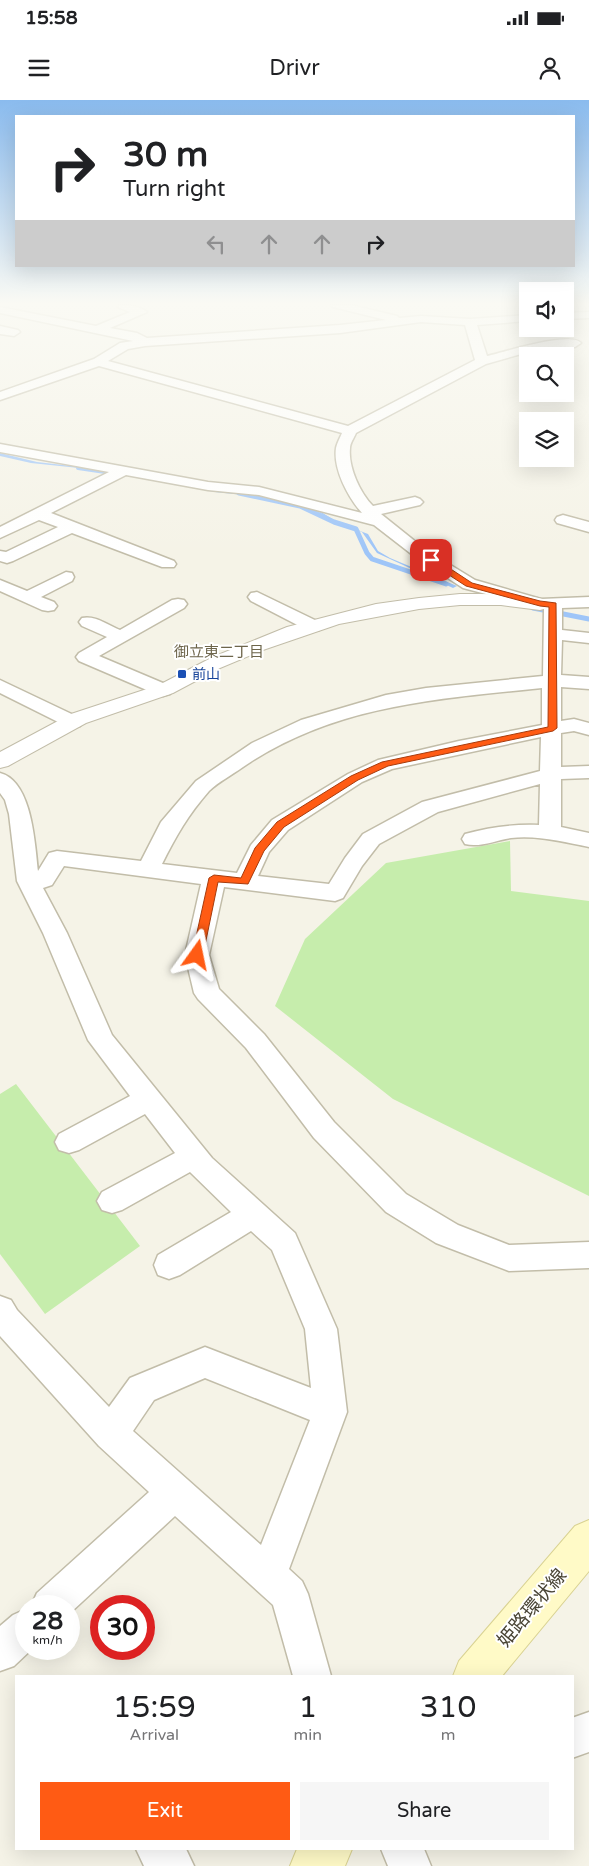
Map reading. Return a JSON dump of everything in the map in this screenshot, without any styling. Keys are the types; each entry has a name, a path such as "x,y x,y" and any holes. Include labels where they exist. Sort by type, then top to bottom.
{"main road":[{"name":"姫路環状線","path":"475,1675 589,1540"},
{"path":"314,1866 328,1850"}],"street":[{"path":"3,392 18,387"},
{"path":"191,387 350,431"},
{"path":"432,387 350,431 343,446 343,460 349,480 363,505 374,517 420,553 469,584 550,613 589,638"},
{"path":"0,448 118,474 259,491 374,517 415,502"},
{"path":"0,533 118,474"},
{"path":"38,514 168,564"},
{"path":"563,520 589,527"},
{"path":"0,556 7,558 71,527"},
{"path":"28,597 66,577"},
{"path":"0,585 48,606"},
{"path":"257,597 313,626"},
{"path":"268,1575 330,1412 321,1329 284,1242 202,1166 101,1040 55,933 28,881 20,814 15,799 0,777 52,731 163,690 220,661 313,626 379,609 425,602 497,600 550,613 589,614"},
{"path":"550,613 589,602"},
{"path":"163,690 85,657 178,604"},
{"path":"550,613 553,681 550,832"},
{"path":"88,622 121,637"},
{"path":"148,870 169,827 203,785 259,747 308,724 386,701 426,694 553,681 589,683"},
{"path":"0,686 73,722"},
{"path":"244,882 259,850 280,825 354,778 385,764 553,728 574,725 589,729"},
{"path":"28,881 44,880 57,858 336,893 352,863 370,839 430,807 552,774 589,772"},
{"path":"473,839 512,831 550,832 589,840"},
{"path":"214,878 197,955 208,993 255,1041 324,1130 396,1203 447,1234 509,1258 589,1255"},
{"path":"69,1142 149,1099"},
{"path":"112,1201 195,1156"},
{"path":"169,1265 253,1214"},
{"path":"2,1318 111,1434 288,1594 312,1675"},
{"path":"111,1434 142,1389 205,1362 330,1412"},
{"path":"62,1595 176,1492"},
{"path":"0,1652 15,1638"},
{"path":"574,1737 589,1732"},
{"path":"158,1850 173,1866"},
{"path":"402,1850 410,1866"}],"green space":[{"path":"510,841 511,891 589,901 589,1196 393,1099 275,1006 305,939 386,863"},
{"path":"16,1084 140,1246 45,1314 0,1254 0,1094"}],"water":[{"path":"0,453 37,462 98,469 280,499 215,492 98,470 31,463 0,456"},
{"path":"284,500 315,508 337,522 368,534 378,551 390,558 457,586 453,588 377,553 362,532 337,523 312,508"}],"waterway":[{"path":"78,468 112,473"},
{"path":"239,493 300,506 334,522 356,529 367,553 372,559 446,584"},
{"path":"533,608 589,619"}],"place":[{"name":"前山","path":"182,674"}],"district":[{"name":"御立東二丁目","path":"219,652"}],"route":[{"path":"197,955 214,878 244,882 259,850 280,825 317,801 354,778 385,764 553,728 553,604 540,604 469,584 431,560"}]}
